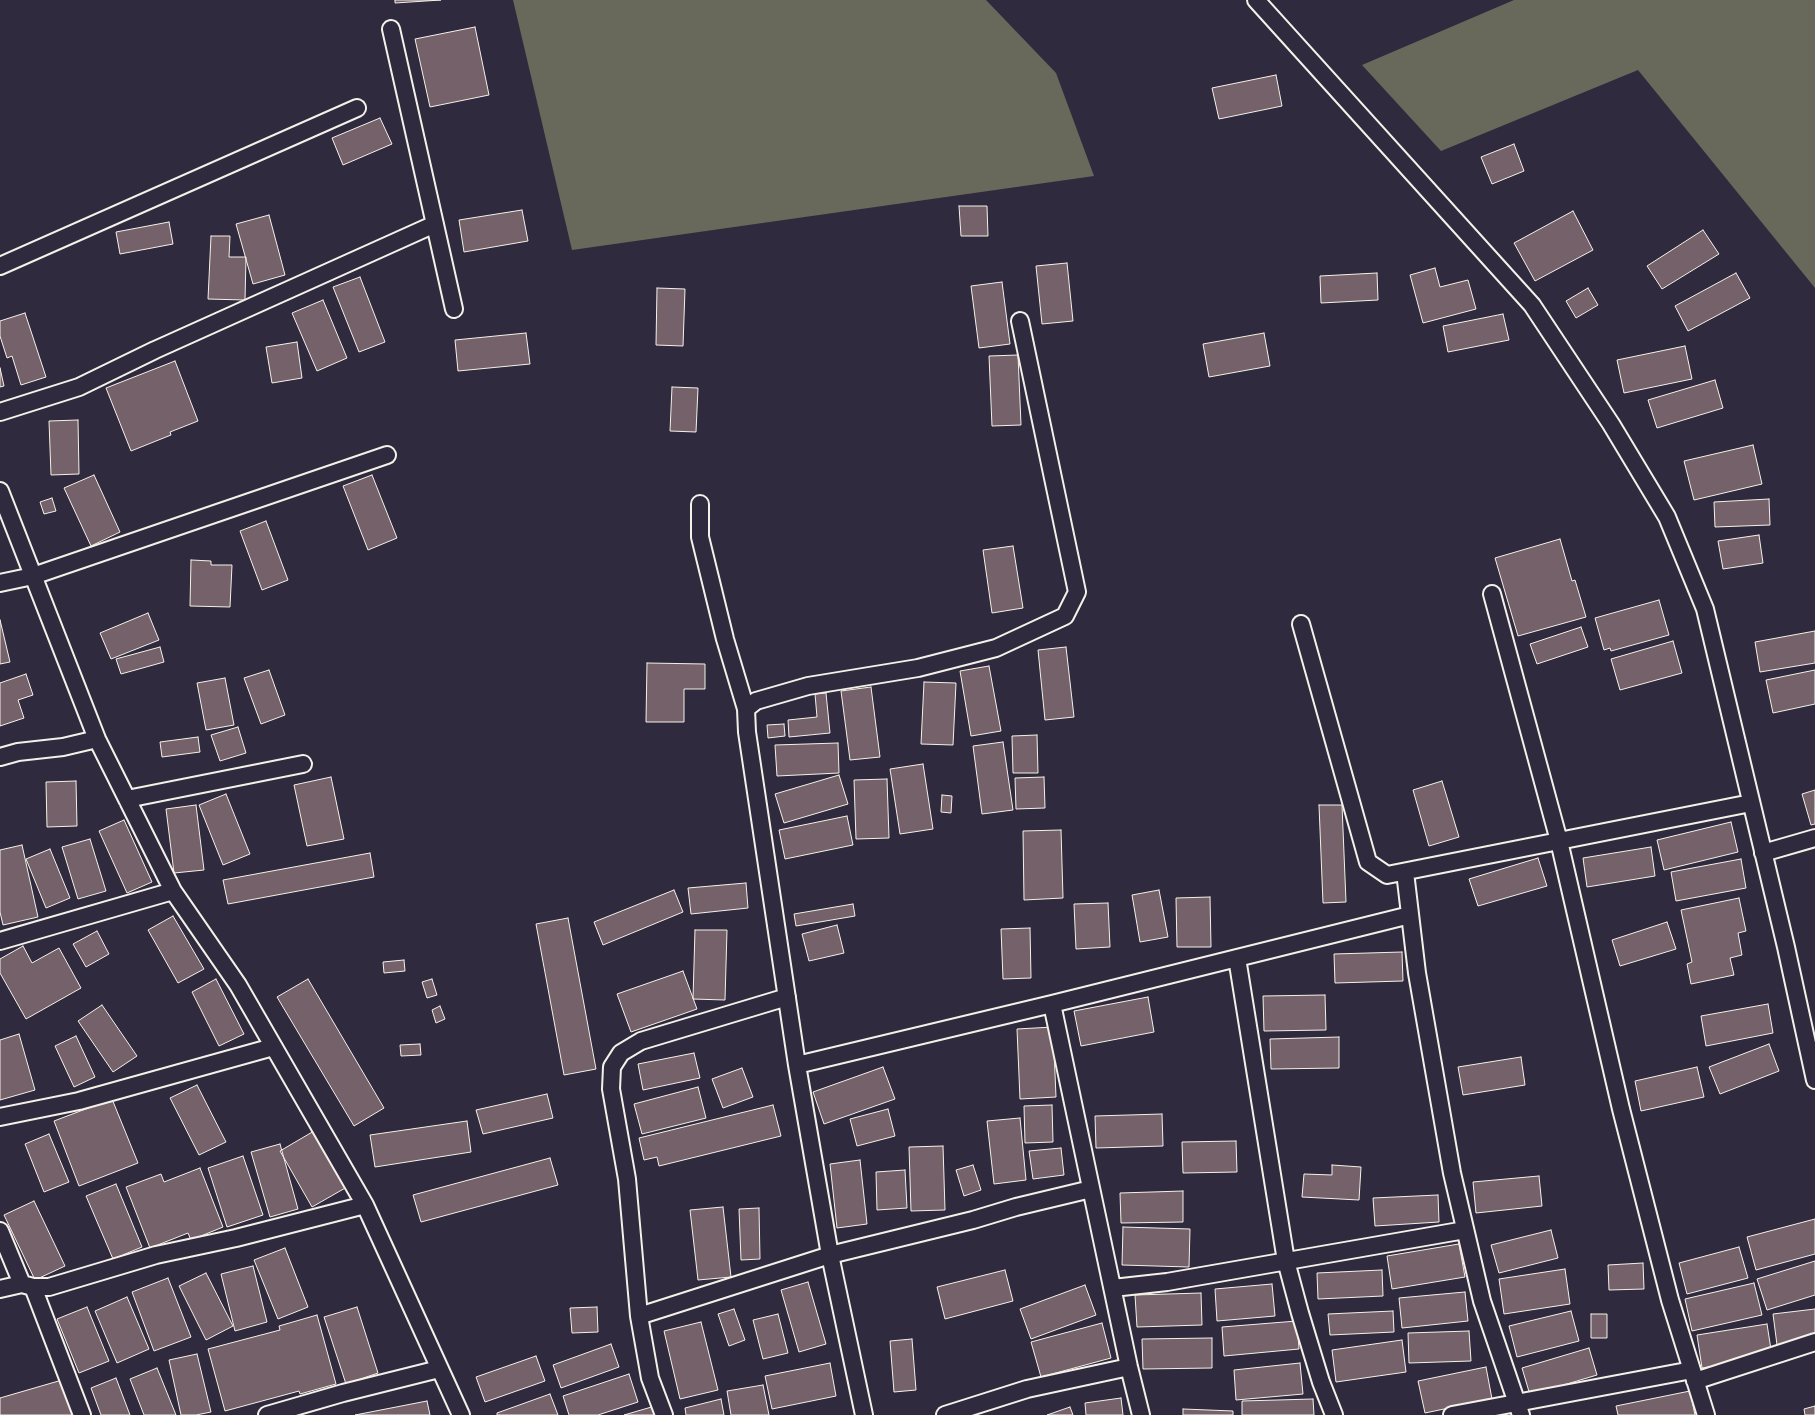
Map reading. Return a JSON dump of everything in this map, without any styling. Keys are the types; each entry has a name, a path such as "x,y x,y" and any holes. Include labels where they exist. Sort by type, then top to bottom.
{"street":[{"path":"1256,0 1532,305 1611,424 1667,517 1705,609 1786,947 1815,1080"},
{"path":"391,29 454,309"},
{"path":"0,266 357,108"},
{"path":"0,412 79,387 155,350 435,224"},
{"path":"746,709 756,701 808,686 918,668 996,648 1065,616 1077,592 1020,321"},
{"path":"0,583 33,576 387,455"},
{"path":"0,491 97,739 173,891 238,985 365,1205 461,1415"},
{"path":"700,504 700,537 725,639 746,709 746,732 797,1065 830,1255 864,1415"},
{"path":"1492,594 1559,841 1621,1109 1670,1300 1706,1415"},
{"path":"1301,624 1368,862 1387,875 1751,803"},
{"path":"0,757 18,752 63,747 97,739"},
{"path":"127,799 303,764"},
{"path":"1763,853 1815,838"},
{"path":"1405,872 1417,973 1452,1173 1482,1301 1519,1409"},
{"path":"0,941 173,891"},
{"path":"797,1065 1410,915"},
{"path":"1237,958 1286,1261 1320,1382 1334,1415"},
{"path":"664,1415 650,1378 639,1316 627,1179 611,1089 612,1067 621,1053 640,1041 786,997"},
{"path":"1052,1004 1129,1367 1141,1415"},
{"path":"0,1117 79,1101 273,1047"},
{"path":"639,1316 830,1255 1091,1189"},
{"path":"0,1289 27,1285 49,1286 156,1255 236,1238 365,1205"},
{"path":"1113,1288 1167,1282 1465,1230"},
{"path":"0,1231 27,1285 82,1415"},
{"path":"1452,1415 1519,1409 1694,1376 1815,1342"},
{"path":"945,1415 1026,1389 1129,1367"},
{"path":"267,1415 343,1393 439,1369"}],"green space":[{"path":"513,0 986,0 1056,73 1094,176 572,250"},
{"path":"1514,0 1815,0 1815,288 1638,70 1441,151 1362,65"}],"building":[{"path":"395,0 441,0 395,3"},
{"path":"475,27 489,95 430,107 415,39"},
{"path":"1276,75 1282,106 1219,119 1212,88"},
{"path":"380,118 392,144 343,165 332,138"},
{"path":"1514,144 1524,171 1492,184 1481,157"},
{"path":"959,206 987,206 988,236 961,236"},
{"path":"522,210 528,241 464,252 459,220"},
{"path":"1573,211 1593,250 1535,281 1514,243"},
{"path":"269,215 285,275 253,284 236,224"},
{"path":"169,222 173,244 120,254 116,232"},
{"path":"1703,230 1719,254 1662,289 1647,266"},
{"path":"211,236 230,236 229,257 246,257 245,300 208,299"},
{"path":"1067,263 1073,321 1042,324 1036,266"},
{"path":"1435,268 1440,287 1468,280 1476,309 1423,323 1410,275"},
{"path":"1377,273 1378,300 1321,303 1320,276"},
{"path":"1736,273 1750,298 1688,331 1675,306"},
{"path":"360,277 385,342 359,352 333,287"},
{"path":"1002,282 1010,344 979,348 971,286"},
{"path":"657,288 685,289 683,346 656,345"},
{"path":"1588,288 1598,305 1576,318 1566,301"},
{"path":"323,300 347,358 317,371 292,313"},
{"path":"25,313 46,377 21,385 12,356 7,358 0,336 0,321"},
{"path":"1503,314 1509,340 1448,352 1443,326"},
{"path":"526,333 530,364 458,371 455,340"},
{"path":"1264,333 1270,366 1209,377 1203,344"},
{"path":"297,342 302,378 272,383 266,347"},
{"path":"1685,346 1692,379 1624,393 1617,360"},
{"path":"1018,355 1021,425 992,426 989,356"},
{"path":"175,361 198,421 170,432 171,435 131,451 106,388"},
{"path":"0,368 4,386 0,387"},
{"path":"1715,380 1723,408 1657,428 1648,400"},
{"path":"672,387 698,388 696,432 670,431"},
{"path":"78,420 79,474 51,475 49,421"},
{"path":"1753,445 1762,484 1694,500 1684,461"},
{"path":"94,475 120,532 91,546 64,488"},
{"path":"372,475 397,538 368,550 343,486"},
{"path":"52,498 56,511 44,514 40,502"},
{"path":"1769,499 1770,525 1715,527 1714,502"},
{"path":"266,521 288,580 262,590 240,531"},
{"path":"1759,535 1763,563 1723,569 1718,541"},
{"path":"1560,539 1572,581 1575,580 1586,617 1518,636 1495,558"},
{"path":"1013,546 1023,608 992,613 983,550"},
{"path":"191,560 211,561 211,565 232,565 230,607 190,606"},
{"path":"1659,600 1669,635 1611,651 1610,648 1604,650 1595,618"},
{"path":"148,613 159,640 111,659 100,633"},
{"path":"0,620 10,662 0,664"},
{"path":"1581,627 1588,647 1537,664 1530,644"},
{"path":"1815,631 1815,663 1760,672 1755,642"},
{"path":"1673,641 1682,673 1620,690 1611,659"},
{"path":"160,647 164,662 121,674 116,659"},
{"path":"1066,647 1074,717 1045,720 1038,650"},
{"path":"647,663 705,664 705,689 684,689 684,722 646,722"},
{"path":"989,666 1001,731 971,736 960,671"},
{"path":"269,670 285,715 261,724 244,678"},
{"path":"1815,670 1815,704 1773,713 1766,680"},
{"path":"26,674 33,695 18,700 24,718 0,726 0,683"},
{"path":"225,678 234,725 206,730 197,683"},
{"path":"924,682 956,683 953,745 921,744"},
{"path":"871,687 880,757 850,760 841,691"},
{"path":"826,693 830,733 789,737 788,720 817,717 815,694"},
{"path":"784,724 785,736 768,738 767,725"},
{"path":"238,727 246,753 220,761 211,735"},
{"path":"1037,735 1038,773 1013,773 1012,736"},
{"path":"198,737 200,752 162,757 160,742"},
{"path":"1003,742 1013,810 982,814 973,746"},
{"path":"838,743 839,773 777,776 775,745"},
{"path":"923,764 933,829 900,834 890,769"},
{"path":"839,775 848,804 784,823 775,794"},
{"path":"331,777 344,839 307,846 294,785"},
{"path":"1044,777 1045,808 1016,809 1015,778"},
{"path":"887,779 889,838 856,839 854,780"},
{"path":"76,781 77,826 47,827 46,782"},
{"path":"1442,781 1459,837 1429,846 1413,790"},
{"path":"1815,790 1815,824 1811,825 1802,794"},
{"path":"226,794 250,854 223,865 199,805"},
{"path":"942,795 952,796 951,813 941,812"},
{"path":"196,805 204,870 174,873 166,809"},
{"path":"1319,805 1342,805 1346,902 1323,903"},
{"path":"847,816 853,845 785,859 779,830"},
{"path":"124,820 152,882 127,893 99,831"},
{"path":"1731,822 1738,852 1664,870 1657,840"},
{"path":"1061,830 1063,898 1024,900 1023,831"},
{"path":"90,839 106,891 78,899 62,847"},
{"path":"22,845 38,917 3,925 0,912 0,850"},
{"path":"1651,847 1655,876 1587,887 1583,858"},
{"path":"50,849 70,898 46,908 26,859"},
{"path":"370,853 374,877 228,904 223,880"},
{"path":"1538,858 1547,886 1478,906 1469,879"},
{"path":"1741,859 1746,888 1676,901 1671,872"},
{"path":"746,883 748,908 691,914 688,888"},
{"path":"674,890 683,912 603,945 594,922"},
{"path":"1159,890 1168,937 1140,942 1132,895"},
{"path":"1210,897 1211,947 1177,947 1176,898"},
{"path":"1739,898 1746,931 1738,933 1742,955 1730,958 1734,975 1691,984 1687,964 1692,962 1681,910"},
{"path":"1108,903 1110,947 1076,949 1074,904"},
{"path":"853,904 855,916 796,926 794,914"},
{"path":"173,916 204,969 178,983 148,930"},
{"path":"568,918 596,1069 564,1075 536,924"},
{"path":"1667,922 1676,949 1620,966 1612,940"},
{"path":"837,925 844,953 809,961 802,934"},
{"path":"1030,928 1031,978 1003,979 1001,929"},
{"path":"695,930 727,930 725,1000 693,999"},
{"path":"97,931 109,954 86,967 73,944"},
{"path":"23,946 32,963 59,948 81,988 26,1019 0,973 0,959"},
{"path":"1402,952 1403,981 1335,983 1334,954"},
{"path":"404,960 405,971 384,973 383,962"},
{"path":"683,971 697,1009 631,1032 617,994"},
{"path":"216,979 244,1034 219,1046 192,992"},
{"path":"308,979 384,1108 354,1126 277,997"},
{"path":"432,979 437,995 427,998 422,982"},
{"path":"1325,995 1326,1030 1264,1031 1263,996"},
{"path":"1148,997 1154,1032 1081,1046 1074,1011"},
{"path":"1768,1004 1773,1033 1706,1046 1701,1016"},
{"path":"102,1005 137,1056 113,1072 78,1021"},
{"path":"440,1006 445,1019 436,1023 432,1010"},
{"path":"1053,1027 1056,1097 1020,1099 1017,1029"},
{"path":"19,1034 35,1090 0,1100 0,1040"},
{"path":"76,1036 95,1077 74,1087 55,1046"},
{"path":"1339,1037 1339,1068 1271,1069 1270,1039"},
{"path":"420,1044 421,1055 401,1056 400,1045"},
{"path":"1769,1044 1779,1071 1720,1094 1709,1067"},
{"path":"694,1053 700,1078 643,1090 638,1064"},
{"path":"1521,1057 1525,1085 1463,1095 1458,1067"},
{"path":"883,1067 895,1099 824,1124 813,1092"},
{"path":"1697,1067 1704,1097 1641,1111 1635,1081"},
{"path":"742,1068 753,1097 723,1108 712,1079"},
{"path":"197,1085 226,1142 199,1155 170,1098"},
{"path":"698,1087 706,1118 642,1134 634,1104"},
{"path":"547,1094 553,1118 483,1134 476,1110"},
{"path":"112,1099 138,1163 79,1186 54,1121"},
{"path":"773,1105 781,1136 659,1166 657,1157 644,1160 639,1138"},
{"path":"1052,1105 1053,1142 1025,1143 1024,1106"},
{"path":"888,1109 895,1136 857,1146 850,1119"},
{"path":"1162,1114 1163,1146 1096,1148 1095,1116"},
{"path":"1020,1118 1026,1180 994,1184 987,1121"},
{"path":"467,1121 471,1152 375,1167 370,1135"},
{"path":"314,1131 347,1187 312,1207 280,1151"},
{"path":"49,1134 69,1182 44,1192 25,1144"},
{"path":"1236,1141 1237,1172 1183,1173 1182,1142"},
{"path":"280,1144 298,1209 270,1217 251,1152"},
{"path":"943,1146 945,1210 911,1211 909,1147"},
{"path":"1061,1148 1064,1175 1033,1179 1029,1151"},
{"path":"243,1156 263,1215 227,1227 208,1168"},
{"path":"550,1158 558,1185 421,1222 413,1195"},
{"path":"860,1160 867,1224 837,1228 830,1164"},
{"path":"973,1165 981,1190 964,1196 956,1170"},
{"path":"1332,1165 1361,1167 1359,1200 1302,1197 1304,1174 1332,1175"},
{"path":"200,1168 223,1227 191,1240 188,1233 150,1248 126,1187 161,1174 164,1182"},
{"path":"905,1170 907,1208 877,1210 876,1172"},
{"path":"1539,1176 1542,1206 1476,1213 1473,1182"},
{"path":"116,1184 142,1247 113,1259 86,1196"},
{"path":"1183,1191 1183,1222 1121,1223 1120,1193"},
{"path":"1438,1195 1439,1222 1375,1226 1373,1198"},
{"path":"34,1201 65,1266 35,1280 4,1215"},
{"path":"723,1207 731,1277 698,1280 690,1210"},
{"path":"759,1208 760,1259 741,1260 739,1209"},
{"path":"1815,1219 1815,1254 1756,1270 1747,1237"},
{"path":"1123,1227 1190,1229 1189,1267 1122,1265"},
{"path":"1551,1230 1558,1258 1499,1273 1491,1245"},
{"path":"1459,1244 1465,1277 1392,1289 1387,1256"},
{"path":"1739,1247 1748,1278 1687,1294 1679,1263"},
{"path":"285,1248 308,1307 278,1319 254,1260"},
{"path":"1815,1261 1815,1295 1767,1310 1757,1279"},
{"path":"1643,1263 1644,1289 1609,1290 1608,1265"},
{"path":"253,1266 267,1322 235,1331 221,1274"},
{"path":"1565,1269 1570,1304 1504,1314 1499,1279"},
{"path":"1005,1270 1013,1301 945,1319 937,1287"},
{"path":"1382,1270 1383,1296 1318,1299 1317,1273"},
{"path":"206,1273 233,1326 206,1340 179,1286"},
{"path":"168,1278 191,1337 154,1351 132,1292"},
{"path":"808,1282 826,1344 799,1352 781,1290"},
{"path":"1754,1283 1762,1315 1692,1331 1685,1299"},
{"path":"1272,1284 1275,1316 1217,1321 1215,1289"},
{"path":"1085,1285 1096,1315 1031,1339 1020,1309"},
{"path":"1465,1292 1468,1321 1402,1328 1399,1298"},
{"path":"1201,1293 1202,1325 1137,1327 1135,1295"},
{"path":"127,1297 149,1349 117,1363 95,1311"},
{"path":"87,1307 109,1361 79,1373 57,1319"},
{"path":"357,1307 378,1373 346,1384 324,1317"},
{"path":"597,1307 598,1332 572,1333 570,1308"},
{"path":"734,1309 745,1340 729,1346 718,1314"},
{"path":"1815,1309 1815,1341 1777,1345 1773,1314"},
{"path":"1393,1311 1394,1332 1330,1335 1328,1314"},
{"path":"1571,1311 1579,1341 1517,1357 1509,1326"},
{"path":"778,1314 788,1353 763,1359 753,1320"},
{"path":"1591,1314 1607,1314 1607,1338 1591,1338"},
{"path":"317,1315 336,1384 300,1394 299,1391 225,1411 208,1349 280,1330 279,1326"},
{"path":"1297,1321 1299,1349 1224,1356 1222,1327"},
{"path":"701,1322 718,1390 680,1399 664,1331"},
{"path":"1102,1323 1111,1358 1041,1377 1031,1342"},
{"path":"1767,1324 1772,1356 1702,1368 1697,1335"},
{"path":"1469,1331 1471,1361 1409,1363 1408,1333"},
{"path":"1212,1338 1212,1368 1143,1369 1142,1339"},
{"path":"912,1339 916,1390 894,1392 890,1341"},
{"path":"1402,1340 1406,1372 1336,1382 1332,1350"},
{"path":"611,1344 619,1367 561,1388 553,1365"},
{"path":"1589,1348 1597,1375 1530,1395 1522,1368"},
{"path":"197,1354 211,1412 181,1415 169,1360"},
{"path":"536,1356 545,1381 485,1402 476,1377"},
{"path":"830,1363 836,1396 772,1409 765,1376"},
{"path":"1300,1363 1303,1394 1236,1400 1234,1370"},
{"path":"1486,1367 1492,1399 1425,1413 1418,1381"},
{"path":"157,1368 176,1415 144,1415 130,1379"},
{"path":"629,1374 638,1402 598,1415 569,1415 563,1396"},
{"path":"116,1378 130,1415 101,1415 91,1388"},
{"path":"62,1380 72,1415 0,1415 0,1398"},
{"path":"763,1385 769,1415 731,1415 727,1391"},
{"path":"1690,1391 1695,1415 1618,1415 1616,1406"},
{"path":"550,1394 558,1415 497,1415 497,1413"},
{"path":"1121,1398 1123,1415 1086,1415 1085,1403"},
{"path":"721,1399 724,1415 686,1415 685,1408"},
{"path":"1313,1399 1314,1415 1242,1415 1242,1401"},
{"path":"427,1401 430,1415 355,1415"},
{"path":"655,1406 657,1415 624,1415"},
{"path":"1815,1406 1815,1415 1805,1415 1804,1409"},
{"path":"1070,1407 1073,1415 1047,1415"},
{"path":"1183,1409 1233,1411 1233,1415 1183,1415"}]}
